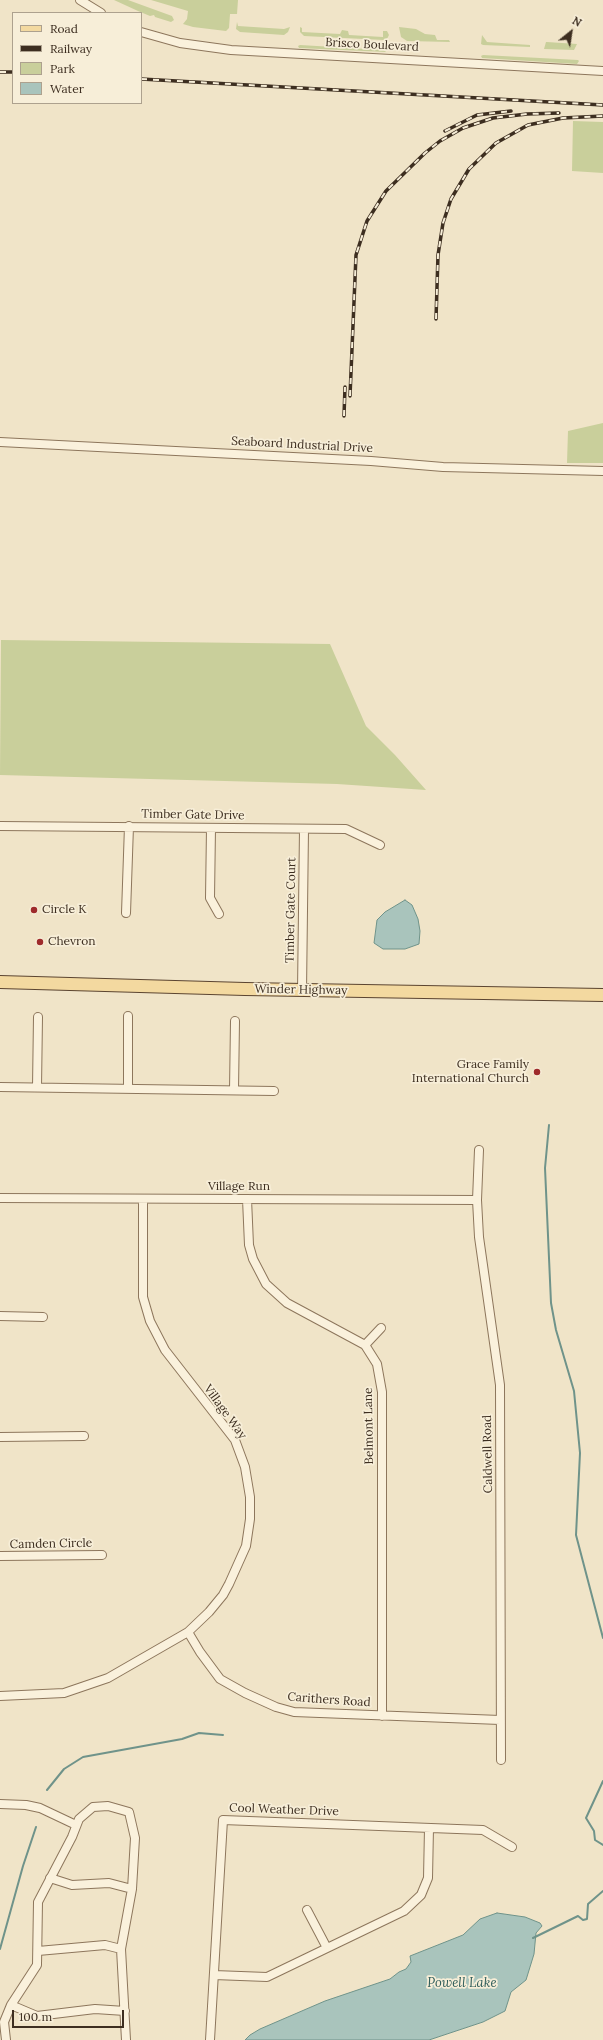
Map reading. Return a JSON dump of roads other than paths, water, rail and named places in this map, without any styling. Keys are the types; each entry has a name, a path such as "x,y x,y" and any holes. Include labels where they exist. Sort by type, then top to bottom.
{"main road":[{"name":"Winder Highway","path":"0,982 302,990 603,995"}],"street":[{"path":"80,0 99,12"},
{"name":"Brisco Boulevard","path":"142,32 180,43 231,50 603,70"},
{"name":"Seaboard Industrial Drive","path":"0,442 366,460 443,467 603,471"},
{"name":"Timber Gate Drive","path":"1,825 346,829 380,845"},
{"path":"126,913 129,826"},
{"path":"211,828 210,898 219,914"},
{"name":"Timber Gate Court","path":"302,990 304,829"},
{"path":"128,1016 128,1088"},
{"path":"37,1087 38,1017"},
{"path":"234,1090 235,1021"},
{"path":"0,1087 274,1091"},
{"name":"Caldwell Road","path":"479,1150 478,1200 481,1251 500,1385 501,1760"},
{"name":"Village Run","path":"0,1198 478,1200"},
{"name":"Village Way","path":"0,1696 64,1693 108,1678 188,1632 209,1612 223,1595 233,1578 246,1546 250,1520 250,1497 245,1467 235,1440 165,1350 150,1321 143,1297 143,1199"},
{"path":"247,1199 249,1245 253,1259 266,1284 288,1303 366,1344 381,1328"},
{"path":"0,1316 43,1317"},
{"name":"Belmont Lane","path":"366,1344 377,1364 382,1392 382,1716"},
{"path":"0,1437 84,1436"},
{"name":"Camden Circle","path":"0,1556 102,1555"},
{"name":"Carithers Road","path":"188,1632 200,1652 220,1679 245,1693 276,1707 294,1712 500,1720"},
{"path":"0,1804 26,1805 40,1808 76,1825"},
{"path":"6,2040 4,2022 11,2005 37,1966 38,1902 79,1819 93,1807 108,1806 129,1812 135,1838 132,1889 120,1949 126,2040"},
{"name":"Cool Weather Drive","path":"210,2040 223,1820 482,1830 512,1848"},
{"path":"214,1975 266,1977 404,1911 422,1895 428,1878 429,1828"},
{"path":"50,1878 72,1885 109,1883 132,1889"},
{"path":"307,1910 327,1948"},
{"path":"38,1951 104,1945 120,1949"},
{"path":"11,2005 37,2016 95,2009 125,2011"}],"water":[{"path":"405,900 412,905 418,919 420,931 419,944 405,949 383,949 374,943 377,920 385,912"},
{"name":"Powell Lake","path":"497,1913 525,1917 540,1923 542,1926 536,1933 534,1954 526,1980 511,1992 505,2011 483,2022 429,2040 245,2040 260,2029 325,2001 390,1979 406,1969 411,1962 410,1956 463,1935 480,1919"}],"waterway":[{"path":"549,1125 545,1168 551,1303 556,1330 574,1391 580,1453 576,1535 603,1638"},
{"path":"47,1790 64,1769 83,1757 182,1739 199,1733 223,1735"},
{"path":"603,1781 586,1818 594,1831 595,1840 603,1845"},
{"path":"0,1949 23,1866 36,1827"},
{"path":"533,1938 578,1916 583,1920 587,1919 588,1904 603,1891"}],"railway":[{"path":"0,72 12,72"},
{"path":"142,79 603,105"},
{"path":"445,131 477,115 511,111"},
{"path":"350,396 356,255 367,221 386,191 425,153 440,141 463,128 493,118 527,114 559,113"},
{"path":"436,319 438,255 443,223 451,199 469,169 496,143 528,125 563,118 603,116"},
{"path":"344,416 345,387"}],"place":[{"name":"Circle K","path":"34,910"},
{"name":"Chevron","path":"40,942"},
{"name":"Grace Family International Church","path":"537,1072"}]}
